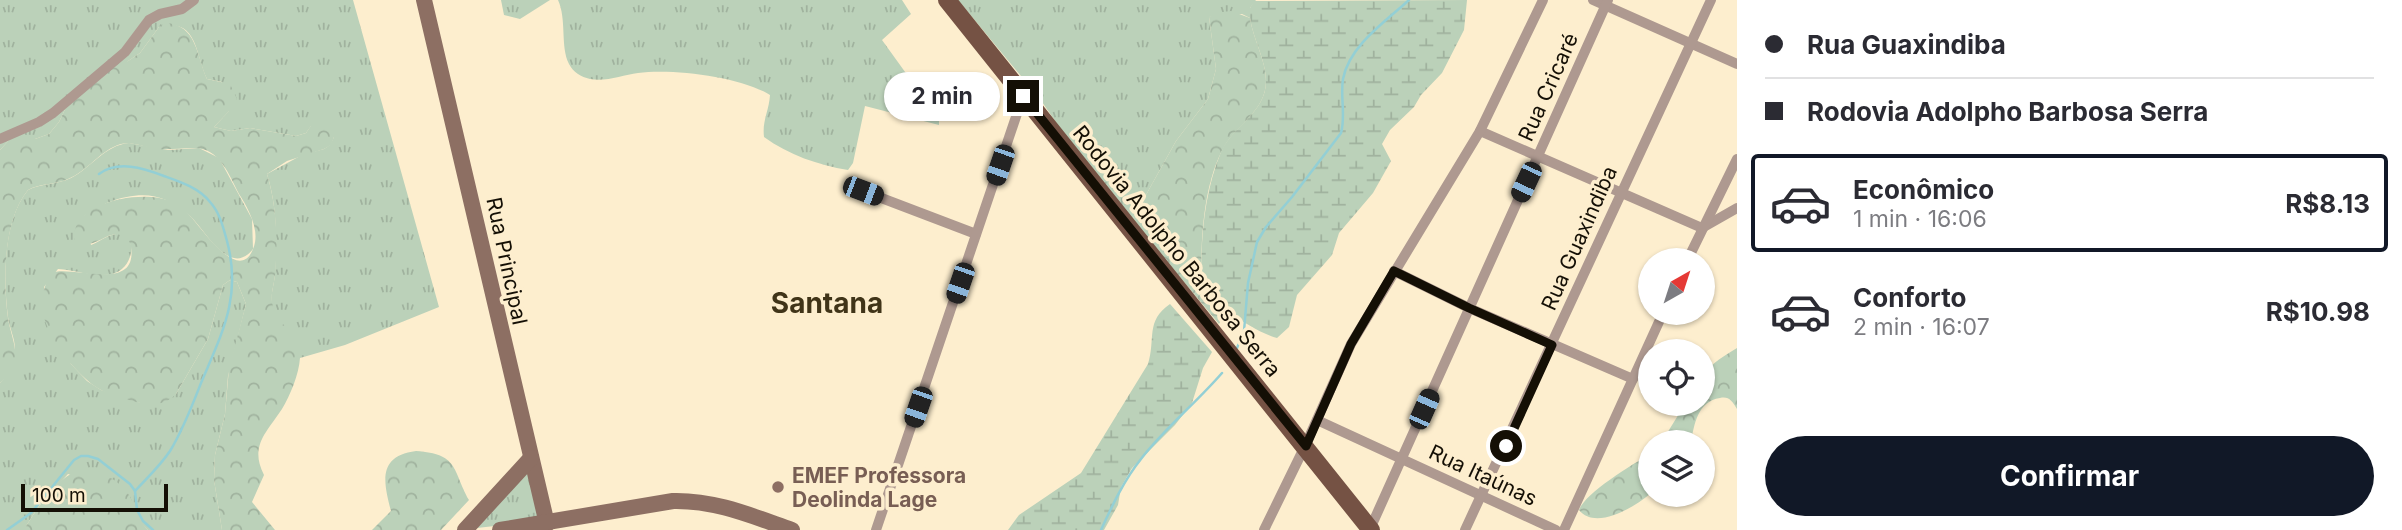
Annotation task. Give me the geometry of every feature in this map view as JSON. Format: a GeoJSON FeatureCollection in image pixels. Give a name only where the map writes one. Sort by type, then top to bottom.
{"type":"FeatureCollection","features":[{"type":"Feature","properties":{"kind":"main road","name":"Rua Principal"},"geometry":{"type":"LineString","coordinates":[[425,0],[548,527]]}},
{"type":"Feature","properties":{"kind":"main road","name":"Rodovia Adolpho Barbosa Serra"},"geometry":{"type":"LineString","coordinates":[[947,0],[1370,529]]}},
{"type":"Feature","properties":{"kind":"main road"},"geometry":{"type":"LineString","coordinates":[[465,530],[531,458]]}},
{"type":"Feature","properties":{"kind":"main road"},"geometry":{"type":"LineString","coordinates":[[500,530],[548,527],[673,501],[695,500],[722,506],[792,530]]}},
{"type":"Feature","properties":{"kind":"street"},"geometry":{"type":"LineString","coordinates":[[0,139],[53,113],[125,52],[142,28],[155,16],[182,9],[194,0]]}},
{"type":"Feature","properties":{"kind":"street"},"geometry":{"type":"LineString","coordinates":[[1264,530],[1306,446],[1351,344],[1480,131],[1543,0]]}},
{"type":"Feature","properties":{"kind":"street"},"geometry":{"type":"LineString","coordinates":[[1593,0],[1607,3],[1737,64]]}},
{"type":"Feature","properties":{"kind":"street","name":"Rua Guaxindiba"},"geometry":{"type":"LineString","coordinates":[[1465,530],[1711,0]]}},
{"type":"Feature","properties":{"kind":"street","name":"Rua Cricaré"},"geometry":{"type":"LineString","coordinates":[[1370,529],[1607,3]]}},
{"type":"Feature","properties":{"kind":"street"},"geometry":{"type":"LineString","coordinates":[[876,530],[1023,96]]}},
{"type":"Feature","properties":{"kind":"street"},"geometry":{"type":"LineString","coordinates":[[1480,131],[1702,228]]}},
{"type":"Feature","properties":{"kind":"street"},"geometry":{"type":"LineString","coordinates":[[1693,248],[1737,159]]}},
{"type":"Feature","properties":{"kind":"street"},"geometry":{"type":"LineString","coordinates":[[863,191],[976,234]]}},
{"type":"Feature","properties":{"kind":"street"},"geometry":{"type":"LineString","coordinates":[[1702,228],[1737,208]]}},
{"type":"Feature","properties":{"kind":"street"},"geometry":{"type":"LineString","coordinates":[[1394,271],[1469,308],[1633,379]]}},
{"type":"Feature","properties":{"kind":"street"},"geometry":{"type":"LineString","coordinates":[[1563,530],[1657,326]]}},
{"type":"Feature","properties":{"kind":"street","name":"Rua Itaúnas"},"geometry":{"type":"LineString","coordinates":[[1317,420],[1556,530]]}},
{"type":"Feature","properties":{"kind":"green space"},"geometry":{"type":"Polygon","coordinates":[[[0,0],[353,0],[439,307],[345,345],[300,358],[272,305],[276,235],[273,198],[267,174],[302,155],[324,149],[334,137],[311,126],[306,133],[296,136],[250,128],[231,131],[214,127],[229,111],[222,82],[207,79],[193,40],[181,27],[159,27],[140,53],[69,101],[59,122],[49,134],[35,139],[10,139],[0,150],[0,0]]]}},
{"type":"Feature","properties":{"kind":"green space"},"geometry":{"type":"Polygon","coordinates":[[[501,0],[550,0],[520,19],[504,15],[501,0]]]}},
{"type":"Feature","properties":{"kind":"green space"},"geometry":{"type":"Polygon","coordinates":[[[558,0],[902,0],[911,14],[882,40],[939,119],[939,125],[865,106],[853,163],[848,170],[815,162],[783,149],[764,137],[770,95],[742,83],[706,75],[669,72],[638,73],[596,80],[578,74],[566,57],[558,0]]]}},
{"type":"Feature","properties":{"kind":"green space"},"geometry":{"type":"Polygon","coordinates":[[[958,0],[1256,0],[1250,8],[1250,18],[1242,14],[1209,17],[1216,69],[1208,99],[1176,141],[1132,220],[1075,150],[1040,99],[958,0]]]}},
{"type":"Feature","properties":{"kind":"green space"},"geometry":{"type":"Polygon","coordinates":[[[1467,0],[1464,30],[1442,73],[1421,95],[1414,107],[1390,130],[1382,144],[1391,161],[1373,193],[1339,233],[1332,255],[1297,295],[1289,327],[1277,338],[1226,313],[1219,324],[1194,294],[1202,285],[1204,217],[1215,168],[1226,143],[1255,110],[1265,92],[1264,65],[1250,18],[1250,8],[1254,1],[1467,0]]]}},
{"type":"Feature","properties":{"kind":"green space"},"geometry":{"type":"Polygon","coordinates":[[[1231,11],[1250,18],[1264,65],[1265,92],[1256,109],[1224,147],[1211,178],[1204,214],[1202,285],[1194,294],[1132,220],[1176,141],[1208,99],[1216,69],[1209,17],[1231,11]]]}},
{"type":"Feature","properties":{"kind":"green space"},"geometry":{"type":"Polygon","coordinates":[[[165,23],[176,25],[190,35],[207,79],[230,84],[237,99],[234,106],[214,127],[231,131],[250,128],[296,136],[306,133],[318,115],[325,113],[335,123],[331,145],[287,161],[267,174],[275,212],[276,237],[272,302],[278,317],[296,343],[300,358],[288,398],[259,447],[258,456],[264,475],[252,502],[275,530],[222,530],[214,480],[215,455],[225,414],[229,368],[246,304],[237,282],[230,280],[223,285],[208,339],[176,394],[158,404],[133,401],[107,393],[92,384],[62,352],[43,315],[43,295],[51,273],[60,271],[114,274],[124,270],[130,261],[131,245],[122,235],[111,235],[89,244],[75,243],[75,229],[82,217],[109,202],[142,197],[170,201],[186,212],[220,250],[239,261],[247,258],[255,242],[252,220],[227,171],[211,153],[203,149],[157,149],[125,143],[107,151],[68,179],[28,190],[20,203],[9,234],[6,303],[15,360],[12,371],[0,383],[0,150],[10,139],[35,139],[49,134],[59,122],[69,101],[113,66],[140,53],[165,23]]]}},
{"type":"Feature","properties":{"kind":"green space"},"geometry":{"type":"Polygon","coordinates":[[[129,143],[168,150],[199,148],[219,158],[252,219],[253,249],[245,256],[228,256],[190,216],[166,200],[146,195],[124,198],[102,205],[84,216],[91,245],[116,234],[128,238],[131,251],[126,265],[120,271],[105,275],[58,269],[44,287],[44,294],[71,364],[87,381],[101,390],[141,403],[176,394],[208,339],[223,285],[230,280],[237,282],[246,304],[228,376],[225,414],[215,455],[214,480],[222,530],[148,530],[141,523],[128,494],[68,474],[39,506],[26,530],[0,530],[0,383],[6,377],[15,349],[5,285],[9,233],[14,217],[28,190],[71,178],[105,152],[129,143]]]}},
{"type":"Feature","properties":{"kind":"green space"},"geometry":{"type":"Polygon","coordinates":[[[1170,304],[1212,352],[1203,368],[1192,403],[1175,425],[1132,468],[1121,487],[1118,505],[1104,530],[1008,530],[1019,515],[1081,473],[1148,364],[1154,324],[1162,310],[1170,304]]]}},
{"type":"Feature","properties":{"kind":"green space"},"geometry":{"type":"Polygon","coordinates":[[[1737,348],[1737,409],[1728,398],[1715,400],[1715,363],[1737,348]]]}},
{"type":"Feature","properties":{"kind":"green space"},"geometry":{"type":"Polygon","coordinates":[[[1678,416],[1697,416],[1694,430],[1669,430],[1678,416]]]}},
{"type":"Feature","properties":{"kind":"green space"},"geometry":{"type":"Polygon","coordinates":[[[416,451],[447,460],[456,472],[469,500],[441,530],[372,530],[391,511],[385,480],[389,464],[395,458],[416,451]]]}},
{"type":"Feature","properties":{"kind":"green space"},"geometry":{"type":"Polygon","coordinates":[[[1638,461],[1638,503],[1604,518],[1586,516],[1579,510],[1591,495],[1638,461]]]}},
{"type":"Feature","properties":{"kind":"green space"},"geometry":{"type":"Polygon","coordinates":[[[79,470],[100,474],[119,484],[129,495],[139,518],[148,530],[26,530],[26,526],[49,494],[63,479],[79,470]]]}},
{"type":"Feature","properties":{"kind":"green space"},"geometry":{"type":"Polygon","coordinates":[[[528,471],[539,521],[477,528],[528,471]]]}},
{"type":"Feature","properties":{"kind":"waterway"},"geometry":{"type":"LineString","coordinates":[[1237,348],[1244,331],[1248,283],[1257,242],[1341,133],[1343,79],[1353,56],[1360,45],[1409,0]]}},
{"type":"Feature","properties":{"kind":"waterway"},"geometry":{"type":"LineString","coordinates":[[99,174],[114,167],[139,168],[195,189],[206,197],[219,215],[231,261],[228,314],[191,409],[170,451],[135,491]]}},
{"type":"Feature","properties":{"kind":"waterway"},"geometry":{"type":"LineString","coordinates":[[1101,530],[1124,484],[1141,459],[1222,373]]}},
{"type":"Feature","properties":{"kind":"waterway"},"geometry":{"type":"LineString","coordinates":[[7,530],[31,513],[74,460],[81,456],[98,459],[130,484],[135,491],[137,510],[143,521],[153,530]]}},
{"type":"Feature","properties":{"kind":"place","name":"EMEF Professora Deolinda Lage"},"geometry":{"type":"Point","coordinates":[778,487]}},
{"type":"Feature","properties":{"kind":"district","name":"Santana"},"geometry":{"type":"Point","coordinates":[827,303]}},
{"type":"Feature","properties":{"kind":"route"},"geometry":{"type":"LineString","coordinates":[[1023,96],[1306,446],[1351,344],[1394,271],[1552,345],[1506,446]]}}]}
